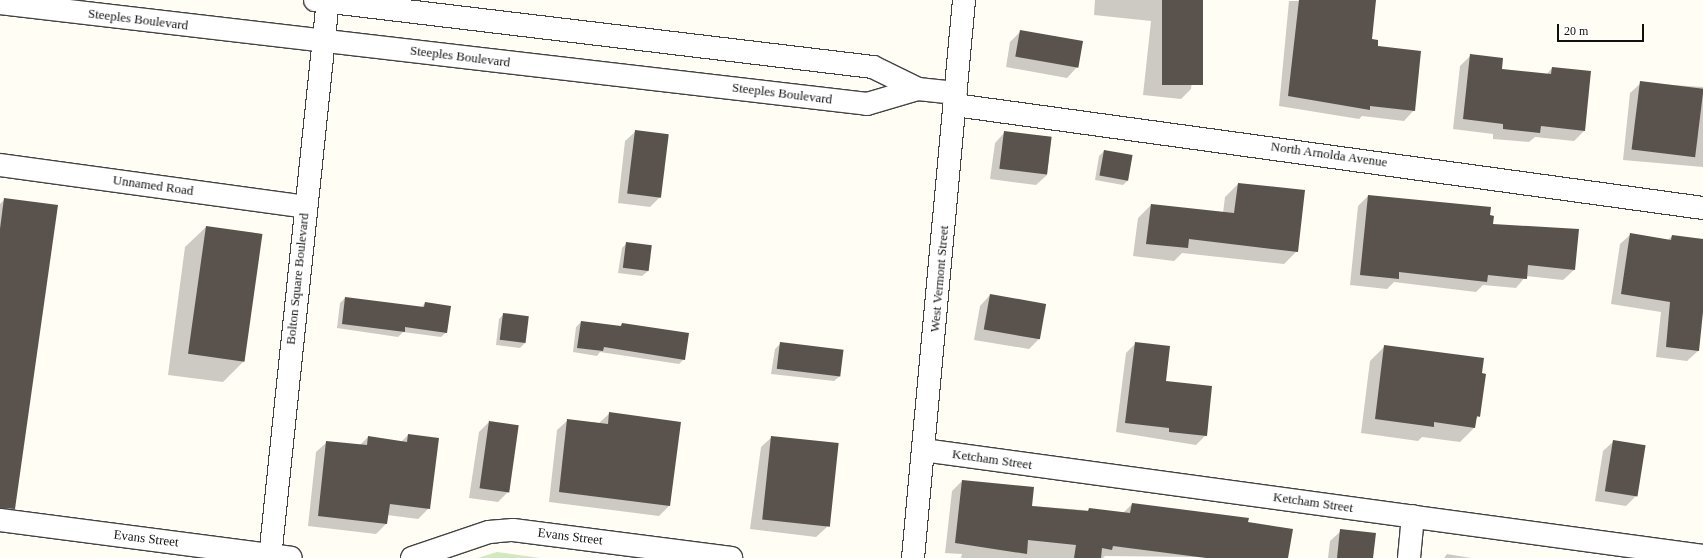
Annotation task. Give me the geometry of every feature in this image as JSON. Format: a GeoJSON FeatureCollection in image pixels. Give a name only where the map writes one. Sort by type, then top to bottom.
{"type":"FeatureCollection","features":[{"type":"Feature","properties":{"kind":"street","name":"Steeples Boulevard"},"geometry":{"type":"LineString","coordinates":[[324,0],[873,67],[918,89],[956,99]]}},
{"type":"Feature","properties":{"kind":"street","name":"Bolton Square Boulevard"},"geometry":{"type":"LineString","coordinates":[[270,557],[324,42],[324,0]]}},
{"type":"Feature","properties":{"kind":"street","name":"West Vermont Street"},"geometry":{"type":"LineString","coordinates":[[914,558],[964,0]]}},
{"type":"Feature","properties":{"kind":"street","name":"Steeples Boulevard"},"geometry":{"type":"LineString","coordinates":[[0,3],[324,42],[867,104],[918,89]]}},
{"type":"Feature","properties":{"kind":"street","name":"North Arnolda Avenue"},"geometry":{"type":"LineString","coordinates":[[956,99],[1703,208]]}},
{"type":"Feature","properties":{"kind":"street","name":"Unnamed Road"},"geometry":{"type":"LineString","coordinates":[[0,165],[306,207]]}},
{"type":"Feature","properties":{"kind":"street","name":"Ketcham Street"},"geometry":{"type":"LineString","coordinates":[[923,450],[1703,556]]}},
{"type":"Feature","properties":{"kind":"street"},"geometry":{"type":"LineString","coordinates":[[1410,558],[1413,516]]}},
{"type":"Feature","properties":{"kind":"street","name":"Evans Street"},"geometry":{"type":"LineString","coordinates":[[0,520],[270,557],[291,558]]}},
{"type":"Feature","properties":{"kind":"street","name":"Evans Street"},"geometry":{"type":"LineString","coordinates":[[412,558],[489,532],[513,530],[731,558]]}},
{"type":"Feature","properties":{"kind":"green space"},"geometry":{"type":"Polygon","coordinates":[[[497,552],[540,558],[478,558],[497,552]]]}},
{"type":"Feature","properties":{"kind":"building"},"geometry":{"type":"Polygon","coordinates":[[[1162,0],[1203,0],[1203,85],[1162,85],[1162,0]]]}},
{"type":"Feature","properties":{"kind":"building"},"geometry":{"type":"Polygon","coordinates":[[[1299,0],[1376,0],[1372,39],[1378,40],[1378,46],[1421,51],[1415,111],[1370,106],[1370,110],[1288,96],[1299,0]]]}},
{"type":"Feature","properties":{"kind":"building"},"geometry":{"type":"Polygon","coordinates":[[[1020,30],[1083,41],[1078,68],[1015,57],[1020,30]]]}},
{"type":"Feature","properties":{"kind":"building"},"geometry":{"type":"Polygon","coordinates":[[[1470,54],[1503,58],[1502,69],[1551,74],[1552,67],[1591,71],[1585,131],[1541,126],[1540,133],[1503,129],[1503,124],[1463,119],[1470,54]]]}},
{"type":"Feature","properties":{"kind":"building"},"geometry":{"type":"Polygon","coordinates":[[[1640,81],[1703,89],[1695,157],[1632,149],[1640,81]]]}},
{"type":"Feature","properties":{"kind":"building"},"geometry":{"type":"Polygon","coordinates":[[[635,130],[669,134],[661,198],[627,194],[635,130]]]}},
{"type":"Feature","properties":{"kind":"building"},"geometry":{"type":"Polygon","coordinates":[[[1004,131],[1052,137],[1047,175],[999,169],[1004,131]]]}},
{"type":"Feature","properties":{"kind":"building"},"geometry":{"type":"Polygon","coordinates":[[[1104,150],[1133,155],[1128,181],[1099,176],[1104,150]]]}},
{"type":"Feature","properties":{"kind":"building"},"geometry":{"type":"Polygon","coordinates":[[[1238,183],[1305,190],[1298,252],[1189,239],[1188,248],[1146,244],[1151,204],[1234,213],[1238,183]]]}},
{"type":"Feature","properties":{"kind":"building"},"geometry":{"type":"Polygon","coordinates":[[[1368,195],[1491,207],[1490,215],[1494,216],[1493,224],[1579,229],[1575,270],[1528,265],[1527,279],[1488,275],[1487,282],[1399,272],[1399,279],[1360,275],[1368,195]]]}},
{"type":"Feature","properties":{"kind":"building"},"geometry":{"type":"Polygon","coordinates":[[[4,198],[58,205],[15,509],[0,508],[0,229],[4,198]]]}},
{"type":"Feature","properties":{"kind":"building"},"geometry":{"type":"Polygon","coordinates":[[[206,226],[262,234],[244,362],[188,354],[206,226]]]}},
{"type":"Feature","properties":{"kind":"building"},"geometry":{"type":"Polygon","coordinates":[[[1630,233],[1671,240],[1672,235],[1703,239],[1703,312],[1699,351],[1666,347],[1670,302],[1621,294],[1630,233]]]}},
{"type":"Feature","properties":{"kind":"building"},"geometry":{"type":"Polygon","coordinates":[[[626,242],[652,245],[649,271],[623,268],[626,242]]]}},
{"type":"Feature","properties":{"kind":"building"},"geometry":{"type":"Polygon","coordinates":[[[990,294],[1046,304],[1040,339],[984,329],[990,294]]]}},
{"type":"Feature","properties":{"kind":"building"},"geometry":{"type":"Polygon","coordinates":[[[345,297],[424,307],[425,302],[451,306],[447,333],[405,327],[405,332],[342,324],[345,297]]]}},
{"type":"Feature","properties":{"kind":"building"},"geometry":{"type":"Polygon","coordinates":[[[503,313],[529,316],[526,343],[500,340],[503,313]]]}},
{"type":"Feature","properties":{"kind":"building"},"geometry":{"type":"Polygon","coordinates":[[[581,321],[621,326],[622,323],[689,333],[685,360],[604,347],[603,351],[577,348],[581,321]]]}},
{"type":"Feature","properties":{"kind":"building"},"geometry":{"type":"Polygon","coordinates":[[[780,342],[844,350],[840,377],[777,369],[780,342]]]}},
{"type":"Feature","properties":{"kind":"building"},"geometry":{"type":"Polygon","coordinates":[[[1135,342],[1170,346],[1166,381],[1212,386],[1207,436],[1169,432],[1169,428],[1125,423],[1135,342]]]}},
{"type":"Feature","properties":{"kind":"building"},"geometry":{"type":"Polygon","coordinates":[[[1384,345],[1484,358],[1482,373],[1486,374],[1480,417],[1477,416],[1475,428],[1434,422],[1434,427],[1375,419],[1384,345]]]}},
{"type":"Feature","properties":{"kind":"building"},"geometry":{"type":"Polygon","coordinates":[[[609,412],[681,422],[670,506],[559,492],[567,419],[608,424],[609,412]]]}},
{"type":"Feature","properties":{"kind":"building"},"geometry":{"type":"Polygon","coordinates":[[[489,421],[519,425],[509,493],[480,488],[489,421]]]}},
{"type":"Feature","properties":{"kind":"building"},"geometry":{"type":"Polygon","coordinates":[[[408,434],[439,438],[430,509],[390,504],[387,524],[318,516],[326,441],[367,445],[368,436],[407,442],[408,434]]]}},
{"type":"Feature","properties":{"kind":"building"},"geometry":{"type":"Polygon","coordinates":[[[771,436],[839,443],[830,527],[762,520],[771,436]]]}},
{"type":"Feature","properties":{"kind":"building"},"geometry":{"type":"Polygon","coordinates":[[[1613,440],[1646,445],[1637,497],[1605,491],[1613,440]]]}},
{"type":"Feature","properties":{"kind":"building"},"geometry":{"type":"Polygon","coordinates":[[[962,480],[1034,487],[1032,506],[1088,511],[1089,508],[1130,513],[1132,503],[1249,518],[1248,522],[1293,529],[1288,558],[1206,558],[1113,546],[1112,550],[1102,548],[1101,558],[1074,558],[1076,545],[1028,540],[1027,554],[955,543],[962,480]]]}},
{"type":"Feature","properties":{"kind":"building"},"geometry":{"type":"Polygon","coordinates":[[[1340,529],[1376,533],[1373,558],[1337,558],[1340,529]]]}}]}
